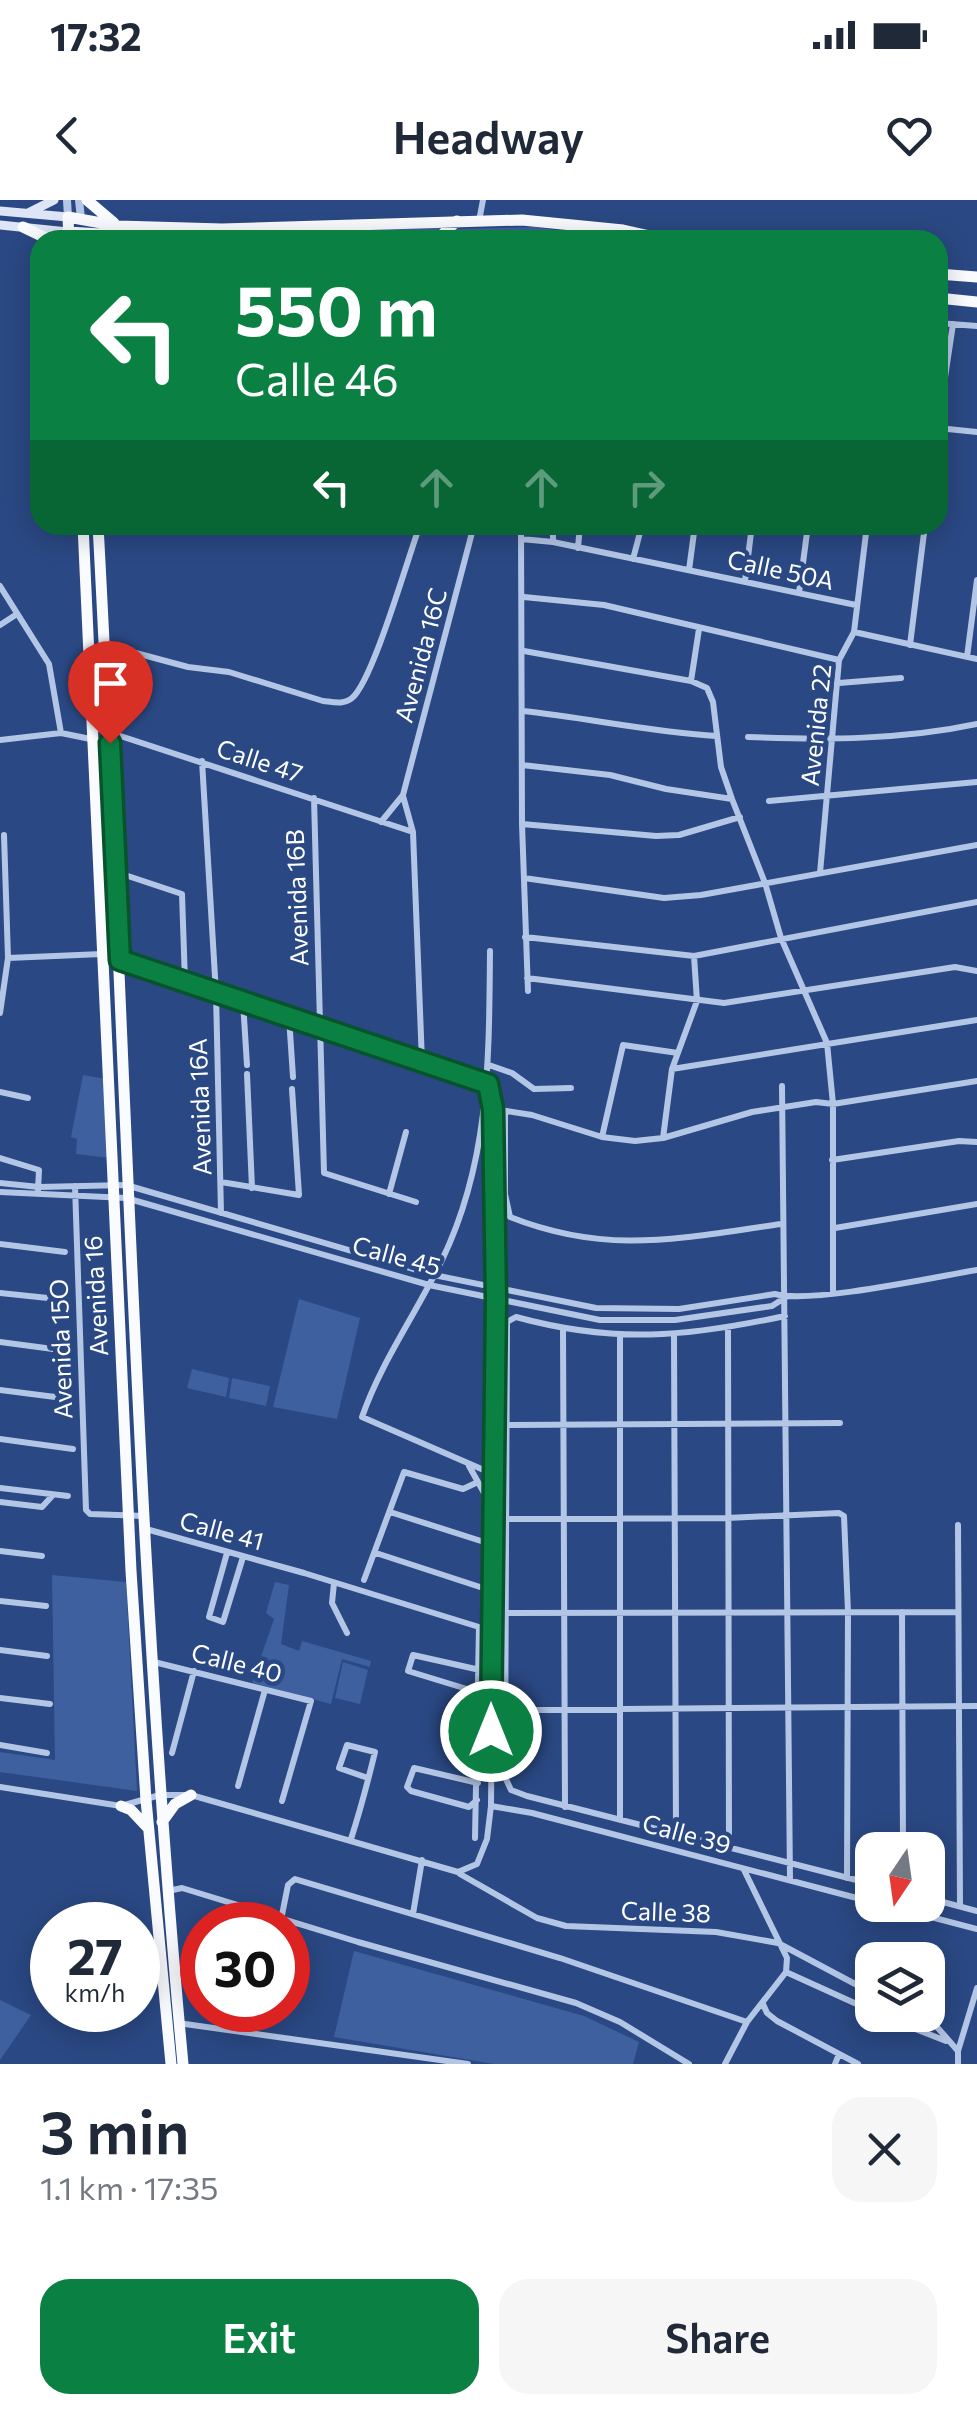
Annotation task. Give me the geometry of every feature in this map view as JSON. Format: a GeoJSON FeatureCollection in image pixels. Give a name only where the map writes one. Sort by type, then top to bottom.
{"type":"FeatureCollection","features":[{"type":"Feature","properties":{"kind":"highway"},"geometry":{"type":"LineString","coordinates":[[87,200],[115,230]]}},
{"type":"Feature","properties":{"kind":"highway"},"geometry":{"type":"LineString","coordinates":[[75,230],[74,218],[108,230]]}},
{"type":"Feature","properties":{"kind":"highway"},"geometry":{"type":"LineString","coordinates":[[201,230],[522,220],[623,230]]}},
{"type":"Feature","properties":{"kind":"highway"},"geometry":{"type":"LineString","coordinates":[[444,230],[457,221]]}},
{"type":"Feature","properties":{"kind":"highway"},"geometry":{"type":"LineString","coordinates":[[23,228],[30,231]]}},
{"type":"Feature","properties":{"kind":"highway"},"geometry":{"type":"LineString","coordinates":[[948,275],[977,277]]}},
{"type":"Feature","properties":{"kind":"highway"},"geometry":{"type":"LineString","coordinates":[[948,299],[977,302]]}},
{"type":"Feature","properties":{"kind":"highway","name":"Avenida 16"},"geometry":{"type":"LineString","coordinates":[[83,535],[102,954],[147,1523],[173,2022],[171,2064]]}},
{"type":"Feature","properties":{"kind":"highway","name":"Avenida 16"},"geometry":{"type":"LineString","coordinates":[[98,535],[120,960],[119,1191],[129,1522],[146,1800],[173,2022],[182,2064]]}},
{"type":"Feature","properties":{"kind":"highway"},"geometry":{"type":"LineString","coordinates":[[162,1822],[174,1804],[191,1795]]}},
{"type":"Feature","properties":{"kind":"highway"},"geometry":{"type":"LineString","coordinates":[[121,1806],[132,1810],[149,1830]]}},
{"type":"Feature","properties":{"kind":"main road"},"geometry":{"type":"LineString","coordinates":[[24,213],[54,200]]}},
{"type":"Feature","properties":{"kind":"main road"},"geometry":{"type":"LineString","coordinates":[[0,211],[74,218]]}},
{"type":"Feature","properties":{"kind":"main road"},"geometry":{"type":"LineString","coordinates":[[0,225],[36,230]]}},
{"type":"Feature","properties":{"kind":"street"},"geometry":{"type":"LineString","coordinates":[[67,200],[74,218]]}},
{"type":"Feature","properties":{"kind":"street"},"geometry":{"type":"LineString","coordinates":[[74,218],[79,200]]}},
{"type":"Feature","properties":{"kind":"street"},"geometry":{"type":"LineString","coordinates":[[479,221],[483,200]]}},
{"type":"Feature","properties":{"kind":"street"},"geometry":{"type":"LineString","coordinates":[[948,324],[977,326]]}},
{"type":"Feature","properties":{"kind":"street"},"geometry":{"type":"LineString","coordinates":[[948,358],[953,324]]}},
{"type":"Feature","properties":{"kind":"street"},"geometry":{"type":"LineString","coordinates":[[948,428],[977,432]]}},
{"type":"Feature","properties":{"kind":"street"},"geometry":{"type":"LineString","coordinates":[[104,645],[188,667],[229,672],[322,700],[350,700],[362,686],[374,657],[417,535]]}},
{"type":"Feature","properties":{"kind":"street","name":"Avenida 16C"},"geometry":{"type":"LineString","coordinates":[[403,795],[471,535]]}},
{"type":"Feature","properties":{"kind":"street"},"geometry":{"type":"LineString","coordinates":[[521,535],[522,824],[528,990]]}},
{"type":"Feature","properties":{"kind":"street"},"geometry":{"type":"LineString","coordinates":[[552,535],[552,542]]}},
{"type":"Feature","properties":{"kind":"street"},"geometry":{"type":"LineString","coordinates":[[578,548],[579,535]]}},
{"type":"Feature","properties":{"kind":"street"},"geometry":{"type":"LineString","coordinates":[[633,559],[639,535]]}},
{"type":"Feature","properties":{"kind":"street"},"geometry":{"type":"LineString","coordinates":[[688,570],[693,535]]}},
{"type":"Feature","properties":{"kind":"street"},"geometry":{"type":"LineString","coordinates":[[744,581],[751,535]]}},
{"type":"Feature","properties":{"kind":"street"},"geometry":{"type":"LineString","coordinates":[[799,593],[807,535]]}},
{"type":"Feature","properties":{"kind":"street","name":"Avenida 22"},"geometry":{"type":"LineString","coordinates":[[820,873],[839,660],[854,632],[866,535]]}},
{"type":"Feature","properties":{"kind":"street"},"geometry":{"type":"LineString","coordinates":[[910,645],[924,535]]}},
{"type":"Feature","properties":{"kind":"street","name":"Calle 50A"},"geometry":{"type":"LineString","coordinates":[[521,539],[552,542],[856,605]]}},
{"type":"Feature","properties":{"kind":"street"},"geometry":{"type":"LineString","coordinates":[[967,657],[977,580]]}},
{"type":"Feature","properties":{"kind":"street"},"geometry":{"type":"LineString","coordinates":[[0,586],[49,664],[61,733]]}},
{"type":"Feature","properties":{"kind":"street"},"geometry":{"type":"LineString","coordinates":[[524,597],[604,605],[839,660]]}},
{"type":"Feature","properties":{"kind":"street"},"geometry":{"type":"LineString","coordinates":[[0,625],[17,614]]}},
{"type":"Feature","properties":{"kind":"street"},"geometry":{"type":"LineString","coordinates":[[691,680],[699,629]]}},
{"type":"Feature","properties":{"kind":"street"},"geometry":{"type":"LineString","coordinates":[[854,632],[977,659]]}},
{"type":"Feature","properties":{"kind":"street"},"geometry":{"type":"LineString","coordinates":[[524,651],[691,680],[706,688],[732,799],[765,883],[781,938],[827,1044],[833,1104],[834,1292]]}},
{"type":"Feature","properties":{"kind":"street"},"geometry":{"type":"LineString","coordinates":[[838,683],[901,678]]}},
{"type":"Feature","properties":{"kind":"street"},"geometry":{"type":"LineString","coordinates":[[523,711],[716,736]]}},
{"type":"Feature","properties":{"kind":"street"},"geometry":{"type":"LineString","coordinates":[[748,737],[833,740],[977,724]]}},
{"type":"Feature","properties":{"kind":"street"},"geometry":{"type":"LineString","coordinates":[[0,740],[61,733],[110,737]]}},
{"type":"Feature","properties":{"kind":"street","name":"Calle 47"},"geometry":{"type":"LineString","coordinates":[[93,734],[202,762],[413,832]]}},
{"type":"Feature","properties":{"kind":"street","name":"Avenida 16A"},"geometry":{"type":"LineString","coordinates":[[202,762],[216,992],[221,1213]]}},
{"type":"Feature","properties":{"kind":"street"},"geometry":{"type":"LineString","coordinates":[[522,765],[610,775],[732,799]]}},
{"type":"Feature","properties":{"kind":"street"},"geometry":{"type":"LineString","coordinates":[[769,801],[977,782]]}},
{"type":"Feature","properties":{"kind":"street"},"geometry":{"type":"LineString","coordinates":[[382,822],[403,795]]}},
{"type":"Feature","properties":{"kind":"street"},"geometry":{"type":"LineString","coordinates":[[403,795],[413,832],[422,1062]]}},
{"type":"Feature","properties":{"kind":"street","name":"Avenida 16B"},"geometry":{"type":"LineString","coordinates":[[314,798],[323,1169],[326,1176],[389,1194]]}},
{"type":"Feature","properties":{"kind":"street"},"geometry":{"type":"LineString","coordinates":[[522,824],[679,836],[740,816]]}},
{"type":"Feature","properties":{"kind":"street"},"geometry":{"type":"LineString","coordinates":[[0,1013],[8,958],[4,835]]}},
{"type":"Feature","properties":{"kind":"street"},"geometry":{"type":"LineString","coordinates":[[524,878],[664,898],[701,896],[977,845]]}},
{"type":"Feature","properties":{"kind":"street"},"geometry":{"type":"LineString","coordinates":[[116,872],[182,894],[185,982]]}},
{"type":"Feature","properties":{"kind":"street"},"geometry":{"type":"LineString","coordinates":[[525,937],[694,956],[977,902]]}},
{"type":"Feature","properties":{"kind":"street"},"geometry":{"type":"LineString","coordinates":[[490,951],[488,1084],[472,1180],[460,1220],[362,1415],[367,1422],[493,1474]]}},
{"type":"Feature","properties":{"kind":"street"},"geometry":{"type":"LineString","coordinates":[[8,958],[102,954],[488,1084]]}},
{"type":"Feature","properties":{"kind":"street"},"geometry":{"type":"LineString","coordinates":[[663,1138],[672,1069],[696,1001],[694,956]]}},
{"type":"Feature","properties":{"kind":"street"},"geometry":{"type":"LineString","coordinates":[[527,978],[724,1003],[955,967],[977,971]]}},
{"type":"Feature","properties":{"kind":"street"},"geometry":{"type":"LineString","coordinates":[[243,1002],[252,1188]]}},
{"type":"Feature","properties":{"kind":"street"},"geometry":{"type":"LineString","coordinates":[[289,1017],[293,1078]]}},
{"type":"Feature","properties":{"kind":"street"},"geometry":{"type":"LineString","coordinates":[[672,1069],[977,1020]]}},
{"type":"Feature","properties":{"kind":"street"},"geometry":{"type":"LineString","coordinates":[[602,1138],[623,1045],[678,1053]]}},
{"type":"Feature","properties":{"kind":"street"},"geometry":{"type":"LineString","coordinates":[[489,1065],[512,1072],[534,1089],[570,1088]]}},
{"type":"Feature","properties":{"kind":"street"},"geometry":{"type":"LineString","coordinates":[[493,1109],[532,1115],[602,1138],[635,1142],[663,1138],[728,1117],[977,1080]]}},
{"type":"Feature","properties":{"kind":"street"},"geometry":{"type":"LineString","coordinates":[[458,1872],[477,1864],[487,1840],[491,1806],[496,1289],[493,1109],[488,1084]]}},
{"type":"Feature","properties":{"kind":"street"},"geometry":{"type":"LineString","coordinates":[[782,1086],[790,1880]]}},
{"type":"Feature","properties":{"kind":"street"},"geometry":{"type":"LineString","coordinates":[[221,1182],[299,1195],[292,1089]]}},
{"type":"Feature","properties":{"kind":"street"},"geometry":{"type":"LineString","coordinates":[[0,1092],[28,1098]]}},
{"type":"Feature","properties":{"kind":"street"},"geometry":{"type":"LineString","coordinates":[[505,1112],[504,1194],[510,1216],[556,1232],[636,1244],[782,1224]]}},
{"type":"Feature","properties":{"kind":"street"},"geometry":{"type":"LineString","coordinates":[[406,1132],[389,1194],[416,1202]]}},
{"type":"Feature","properties":{"kind":"street"},"geometry":{"type":"LineString","coordinates":[[832,1160],[958,1141],[977,1142]]}},
{"type":"Feature","properties":{"kind":"street"},"geometry":{"type":"LineString","coordinates":[[0,1158],[39,1170],[38,1192]]}},
{"type":"Feature","properties":{"kind":"street","name":"Calle 45"},"geometry":{"type":"LineString","coordinates":[[0,1183],[75,1198],[119,1191],[429,1285],[600,1320],[654,1322],[772,1306],[786,1297]]}},
{"type":"Feature","properties":{"kind":"street","name":"Calle 45"},"geometry":{"type":"LineString","coordinates":[[0,1192],[38,1192],[75,1186],[119,1191],[221,1213],[434,1275],[596,1308],[679,1308],[776,1294],[786,1297],[834,1292],[977,1270]]}},
{"type":"Feature","properties":{"kind":"street","name":"Avenida 15O"},"geometry":{"type":"LineString","coordinates":[[75,1186],[86,1510],[129,1522]]}},
{"type":"Feature","properties":{"kind":"street"},"geometry":{"type":"LineString","coordinates":[[835,1228],[977,1204]]}},
{"type":"Feature","properties":{"kind":"street"},"geometry":{"type":"LineString","coordinates":[[0,1244],[64,1252]]}},
{"type":"Feature","properties":{"kind":"street"},"geometry":{"type":"LineString","coordinates":[[0,1292],[67,1300]]}},
{"type":"Feature","properties":{"kind":"street"},"geometry":{"type":"LineString","coordinates":[[786,1316],[674,1335],[620,1336],[564,1330],[516,1317],[507,1322],[506,1777],[511,1790],[565,1806],[855,1880]]}},
{"type":"Feature","properties":{"kind":"street"},"geometry":{"type":"LineString","coordinates":[[728,1328],[729,1848]]}},
{"type":"Feature","properties":{"kind":"street"},"geometry":{"type":"LineString","coordinates":[[564,1330],[565,1806]]}},
{"type":"Feature","properties":{"kind":"street"},"geometry":{"type":"LineString","coordinates":[[674,1335],[676,1834]]}},
{"type":"Feature","properties":{"kind":"street"},"geometry":{"type":"LineString","coordinates":[[620,1336],[620,1820]]}},
{"type":"Feature","properties":{"kind":"street"},"geometry":{"type":"LineString","coordinates":[[0,1342],[68,1351]]}},
{"type":"Feature","properties":{"kind":"street"},"geometry":{"type":"LineString","coordinates":[[0,1390],[71,1398]]}},
{"type":"Feature","properties":{"kind":"street"},"geometry":{"type":"LineString","coordinates":[[509,1425],[840,1423]]}},
{"type":"Feature","properties":{"kind":"street"},"geometry":{"type":"LineString","coordinates":[[0,1439],[73,1448]]}},
{"type":"Feature","properties":{"kind":"street"},"geometry":{"type":"LineString","coordinates":[[468,1464],[492,1508]]}},
{"type":"Feature","properties":{"kind":"street"},"geometry":{"type":"LineString","coordinates":[[364,1580],[404,1472],[463,1488],[478,1482]]}},
{"type":"Feature","properties":{"kind":"street"},"geometry":{"type":"LineString","coordinates":[[0,1488],[68,1496]]}},
{"type":"Feature","properties":{"kind":"street"},"geometry":{"type":"LineString","coordinates":[[0,1502],[42,1506],[53,1495]]}},
{"type":"Feature","properties":{"kind":"street"},"geometry":{"type":"LineString","coordinates":[[390,1512],[480,1541]]}},
{"type":"Feature","properties":{"kind":"street"},"geometry":{"type":"LineString","coordinates":[[507,1519],[839,1513],[844,1516],[848,1612],[847,1878]]}},
{"type":"Feature","properties":{"kind":"street"},"geometry":{"type":"LineString","coordinates":[[129,1522],[147,1523]]}},
{"type":"Feature","properties":{"kind":"street","name":"Calle 41"},"geometry":{"type":"LineString","coordinates":[[129,1522],[147,1523],[227,1553],[479,1627],[480,1670]]}},
{"type":"Feature","properties":{"kind":"street"},"geometry":{"type":"LineString","coordinates":[[958,1526],[960,1906]]}},
{"type":"Feature","properties":{"kind":"street"},"geometry":{"type":"LineString","coordinates":[[0,1551],[42,1556]]}},
{"type":"Feature","properties":{"kind":"street"},"geometry":{"type":"LineString","coordinates":[[227,1553],[210,1618],[224,1621],[243,1556]]}},
{"type":"Feature","properties":{"kind":"street"},"geometry":{"type":"LineString","coordinates":[[376,1553],[480,1587]]}},
{"type":"Feature","properties":{"kind":"street"},"geometry":{"type":"LineString","coordinates":[[334,1583],[332,1603],[346,1633]]}},
{"type":"Feature","properties":{"kind":"street"},"geometry":{"type":"LineString","coordinates":[[217,1590],[232,1595]]}},
{"type":"Feature","properties":{"kind":"street"},"geometry":{"type":"LineString","coordinates":[[0,1600],[46,1606]]}},
{"type":"Feature","properties":{"kind":"street"},"geometry":{"type":"LineString","coordinates":[[902,1612],[902,1832]]}},
{"type":"Feature","properties":{"kind":"street"},"geometry":{"type":"LineString","coordinates":[[506,1613],[958,1612]]}},
{"type":"Feature","properties":{"kind":"street"},"geometry":{"type":"LineString","coordinates":[[0,1650],[48,1656]]}},
{"type":"Feature","properties":{"kind":"street"},"geometry":{"type":"LineString","coordinates":[[475,1838],[478,1799],[480,1693],[480,1670],[413,1655],[408,1671],[480,1693]]}},
{"type":"Feature","properties":{"kind":"street","name":"Calle 40"},"geometry":{"type":"LineString","coordinates":[[154,1662],[310,1702],[282,1802]]}},
{"type":"Feature","properties":{"kind":"street"},"geometry":{"type":"LineString","coordinates":[[172,1753],[194,1672]]}},
{"type":"Feature","properties":{"kind":"street"},"geometry":{"type":"LineString","coordinates":[[238,1786],[265,1690]]}},
{"type":"Feature","properties":{"kind":"street"},"geometry":{"type":"LineString","coordinates":[[0,1698],[50,1704]]}},
{"type":"Feature","properties":{"kind":"street"},"geometry":{"type":"LineString","coordinates":[[507,1710],[977,1706]]}},
{"type":"Feature","properties":{"kind":"street"},"geometry":{"type":"LineString","coordinates":[[0,1745],[47,1752]]}},
{"type":"Feature","properties":{"kind":"street"},"geometry":{"type":"LineString","coordinates":[[352,1839],[375,1752],[347,1745],[339,1768],[368,1778]]}},
{"type":"Feature","properties":{"kind":"street"},"geometry":{"type":"LineString","coordinates":[[478,1783],[414,1768],[407,1787],[411,1792],[469,1806],[478,1799]]}},
{"type":"Feature","properties":{"kind":"street"},"geometry":{"type":"LineString","coordinates":[[0,1787],[121,1806]]}},
{"type":"Feature","properties":{"kind":"street","name":"Calle 38"},"geometry":{"type":"LineString","coordinates":[[121,1806],[160,1795],[191,1795],[458,1872],[537,1918],[566,1926],[716,1932],[778,1943],[855,1984]]}},
{"type":"Feature","properties":{"kind":"street","name":"Calle 39"},"geometry":{"type":"LineString","coordinates":[[491,1806],[532,1813],[855,1897]]}},
{"type":"Feature","properties":{"kind":"street"},"geometry":{"type":"LineString","coordinates":[[413,1914],[422,1860]]}},
{"type":"Feature","properties":{"kind":"street"},"geometry":{"type":"LineString","coordinates":[[725,2064],[747,2022],[786,1972],[787,1958],[744,1868]]}},
{"type":"Feature","properties":{"kind":"street"},"geometry":{"type":"LineString","coordinates":[[284,1902],[288,1884],[294,1878],[560,1958],[747,2022]]}},
{"type":"Feature","properties":{"kind":"street"},"geometry":{"type":"LineString","coordinates":[[166,1891],[182,1888],[225,1902]]}},
{"type":"Feature","properties":{"kind":"street"},"geometry":{"type":"LineString","coordinates":[[945,1902],[977,1910]]}},
{"type":"Feature","properties":{"kind":"street"},"geometry":{"type":"LineString","coordinates":[[945,1920],[977,1928]]}},
{"type":"Feature","properties":{"kind":"street"},"geometry":{"type":"LineString","coordinates":[[310,1928],[576,2003],[620,2022],[688,2064]]}},
{"type":"Feature","properties":{"kind":"street"},"geometry":{"type":"LineString","coordinates":[[786,1972],[855,2003]]}},
{"type":"Feature","properties":{"kind":"street"},"geometry":{"type":"LineString","coordinates":[[958,2064],[958,2051],[977,1988]]}},
{"type":"Feature","properties":{"kind":"street"},"geometry":{"type":"LineString","coordinates":[[762,2004],[777,2021],[858,2064]]}},
{"type":"Feature","properties":{"kind":"street"},"geometry":{"type":"LineString","coordinates":[[173,2022],[468,2064]]}},
{"type":"Feature","properties":{"kind":"street"},"geometry":{"type":"LineString","coordinates":[[923,2032],[946,2041]]}},
{"type":"Feature","properties":{"kind":"street"},"geometry":{"type":"LineString","coordinates":[[939,2032],[958,2051]]}},
{"type":"Feature","properties":{"kind":"street"},"geometry":{"type":"LineString","coordinates":[[397,2054],[397,2064]]}},
{"type":"Feature","properties":{"kind":"street"},"geometry":{"type":"LineString","coordinates":[[835,2064],[839,2054]]}},
{"type":"Feature","properties":{"kind":"shaded area"},"geometry":{"type":"Polygon","coordinates":[[[442,225],[438,230],[344,230],[442,225]]]}},
{"type":"Feature","properties":{"kind":"shaded area"},"geometry":{"type":"Polygon","coordinates":[[[534,227],[557,230],[453,230],[534,227]]]}},
{"type":"Feature","properties":{"kind":"shaded area"},"geometry":{"type":"Polygon","coordinates":[[[83,1075],[106,1079],[110,1158],[76,1154],[77,1139],[71,1137],[83,1075]]]}},
{"type":"Feature","properties":{"kind":"shaded area"},"geometry":{"type":"Polygon","coordinates":[[[299,1299],[360,1318],[337,1419],[273,1407],[299,1299]]]}},
{"type":"Feature","properties":{"kind":"shaded area"},"geometry":{"type":"Polygon","coordinates":[[[192,1369],[229,1378],[226,1397],[187,1388],[192,1369]]]}},
{"type":"Feature","properties":{"kind":"shaded area"},"geometry":{"type":"Polygon","coordinates":[[[232,1378],[270,1386],[266,1406],[229,1398],[232,1378]]]}},
{"type":"Feature","properties":{"kind":"shaded area"},"geometry":{"type":"Polygon","coordinates":[[[52,1575],[126,1582],[137,1791],[0,1772],[0,1752],[55,1760],[52,1575]]]}},
{"type":"Feature","properties":{"kind":"shaded area"},"geometry":{"type":"Polygon","coordinates":[[[275,1582],[289,1585],[281,1644],[299,1651],[302,1641],[371,1661],[370,1667],[342,1659],[331,1704],[252,1683],[274,1619],[266,1613],[275,1582]]]}},
{"type":"Feature","properties":{"kind":"shaded area"},"geometry":{"type":"Polygon","coordinates":[[[343,1662],[368,1670],[360,1704],[335,1698],[343,1662]]]}},
{"type":"Feature","properties":{"kind":"shaded area"},"geometry":{"type":"Polygon","coordinates":[[[354,1951],[584,2016],[639,2042],[633,2064],[494,2064],[334,2037],[354,1951]]]}},
{"type":"Feature","properties":{"kind":"shaded area"},"geometry":{"type":"Polygon","coordinates":[[[0,2000],[30,2016],[0,2060],[0,2000]]]}},
{"type":"Feature","properties":{"kind":"route"},"geometry":{"type":"LineString","coordinates":[[110,743],[120,960],[488,1084],[493,1109],[496,1289],[491,1731]]}}]}
